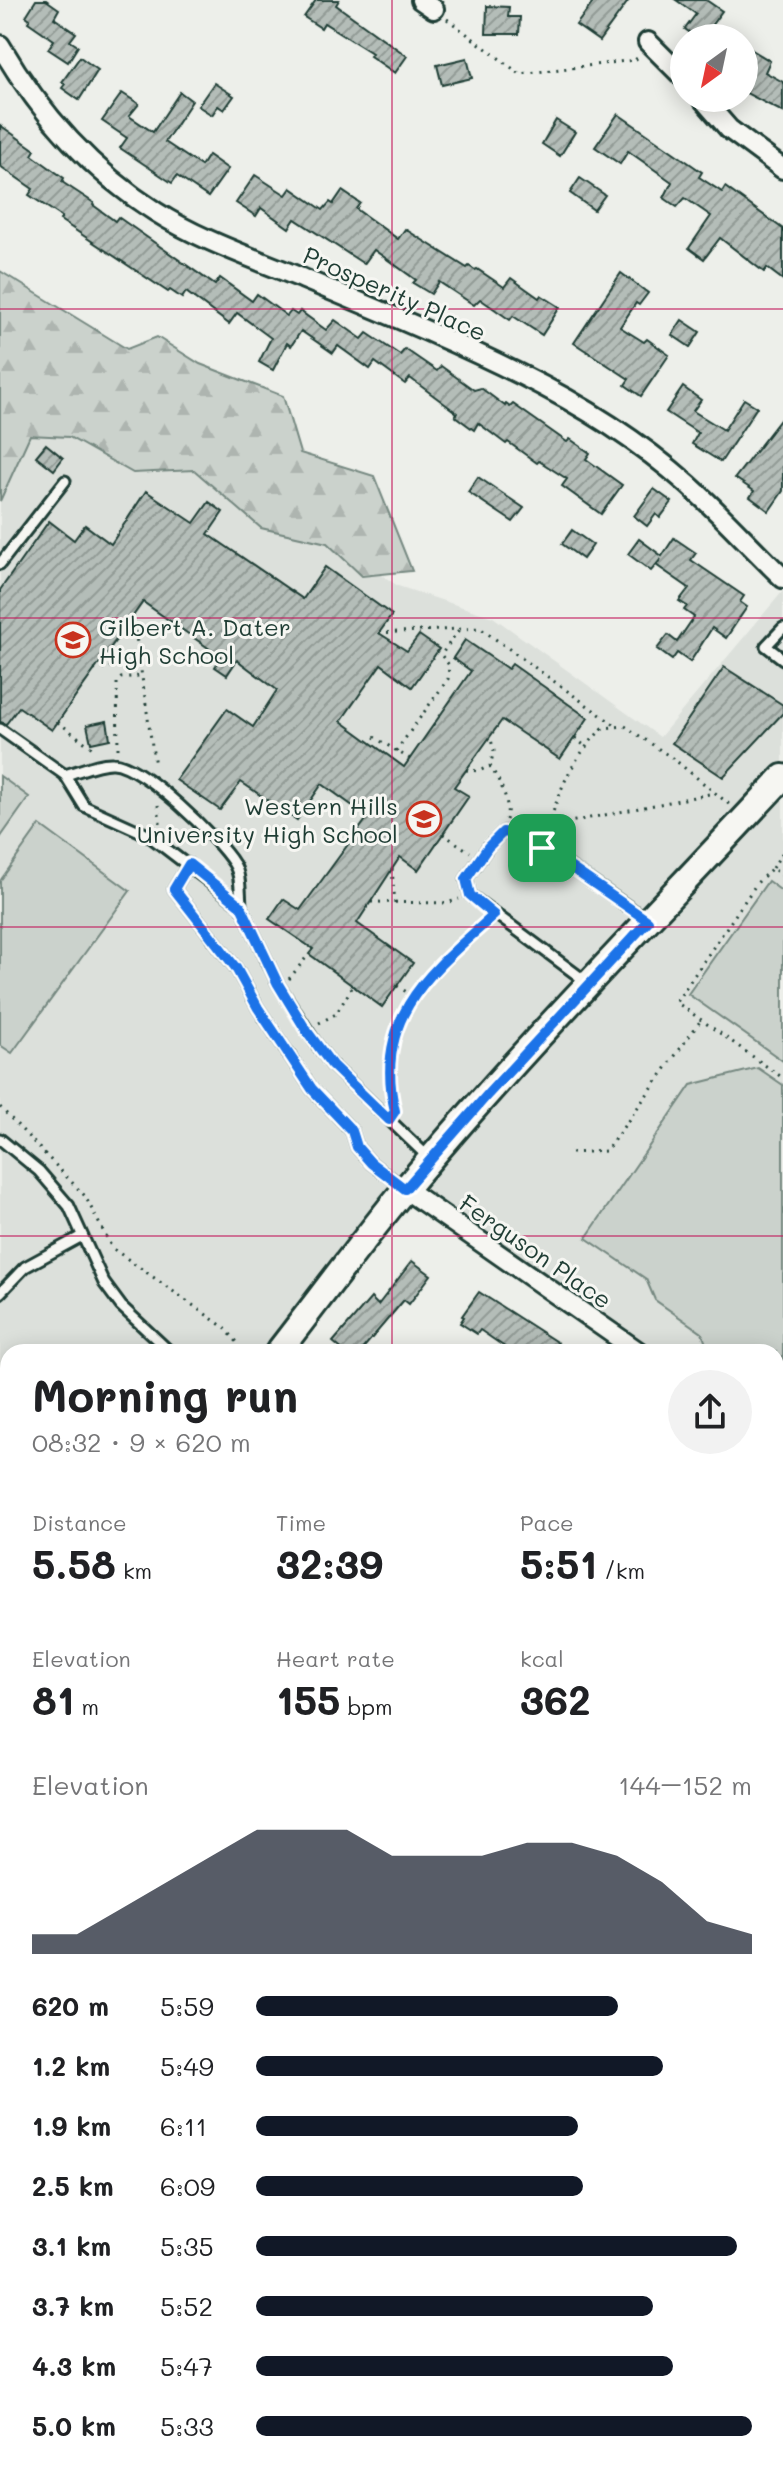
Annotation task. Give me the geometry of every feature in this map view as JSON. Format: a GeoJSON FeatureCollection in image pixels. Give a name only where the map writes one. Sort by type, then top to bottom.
{"type":"FeatureCollection","features":[{"type":"Feature","properties":{"kind":"street"},"geometry":{"type":"LineString","coordinates":[[648,42],[670,64]]}},
{"type":"Feature","properties":{"kind":"street","name":"Prosperity Place"},"geometry":{"type":"LineString","coordinates":[[0,45],[23,84],[64,133],[115,183],[155,212],[192,233],[416,325],[542,385],[602,419],[664,464],[704,499],[783,578]]}},
{"type":"Feature","properties":{"kind":"street"},"geometry":{"type":"LineString","coordinates":[[714,112],[729,129],[783,169]]}},
{"type":"Feature","properties":{"kind":"street"},"geometry":{"type":"LineString","coordinates":[[291,1344],[405,1189],[431,1159],[783,777]]}},
{"type":"Feature","properties":{"kind":"street","name":"Ferguson Place"},"geometry":{"type":"LineString","coordinates":[[405,1189],[628,1344]]}},
{"type":"Feature","properties":{"kind":"lane"},"geometry":{"type":"LineString","coordinates":[[0,564],[65,481]]}},
{"type":"Feature","properties":{"kind":"lane"},"geometry":{"type":"LineString","coordinates":[[783,628],[766,646],[783,659]]}},
{"type":"Feature","properties":{"kind":"lane"},"geometry":{"type":"LineString","coordinates":[[0,729],[65,775],[84,806],[148,835],[241,906]]}},
{"type":"Feature","properties":{"kind":"lane"},"geometry":{"type":"LineString","coordinates":[[65,775],[111,763],[125,766],[190,814],[213,838],[236,867],[241,906],[278,984],[306,1030],[332,1065],[431,1159]]}},
{"type":"Feature","properties":{"kind":"lane"},"geometry":{"type":"LineString","coordinates":[[590,984],[470,895],[466,879],[503,832],[524,835],[648,921]]}},
{"type":"Feature","properties":{"kind":"lane"},"geometry":{"type":"LineString","coordinates":[[189,864],[174,889],[236,968],[258,1008],[312,1089],[352,1131],[357,1147],[371,1163],[405,1189]]}},
{"type":"Feature","properties":{"kind":"lane"},"geometry":{"type":"LineString","coordinates":[[0,1139],[39,1171],[69,1206],[104,1283],[121,1306],[161,1344]]}},
{"type":"Feature","properties":{"kind":"lane"},"geometry":{"type":"LineString","coordinates":[[0,1293],[25,1267],[82,1236]]}},
{"type":"Feature","properties":{"kind":"path"},"geometry":{"type":"LineString","coordinates":[[428,4],[520,74],[635,60],[648,42]]}},
{"type":"Feature","properties":{"kind":"path"},"geometry":{"type":"LineString","coordinates":[[133,616],[155,769]]}},
{"type":"Feature","properties":{"kind":"path"},"geometry":{"type":"LineString","coordinates":[[396,751],[448,679],[449,665],[441,655],[460,627]]}},
{"type":"Feature","properties":{"kind":"path"},"geometry":{"type":"LineString","coordinates":[[379,633],[480,628],[616,726]]}},
{"type":"Feature","properties":{"kind":"path"},"geometry":{"type":"LineString","coordinates":[[94,670],[139,661]]}},
{"type":"Feature","properties":{"kind":"path"},"geometry":{"type":"LineString","coordinates":[[118,749],[118,679],[141,676]]}},
{"type":"Feature","properties":{"kind":"path"},"geometry":{"type":"LineString","coordinates":[[58,722],[95,750]]}},
{"type":"Feature","properties":{"kind":"path"},"geometry":{"type":"LineString","coordinates":[[542,848],[562,783],[585,746],[603,728],[616,726],[625,726],[675,760],[745,818]]}},
{"type":"Feature","properties":{"kind":"path"},"geometry":{"type":"LineString","coordinates":[[490,736],[494,751],[490,766],[499,779],[508,812],[503,832]]}},
{"type":"Feature","properties":{"kind":"path"},"geometry":{"type":"LineString","coordinates":[[374,737],[410,759]]}},
{"type":"Feature","properties":{"kind":"path"},"geometry":{"type":"LineString","coordinates":[[575,738],[585,746]]}},
{"type":"Feature","properties":{"kind":"path"},"geometry":{"type":"LineString","coordinates":[[466,770],[479,771],[490,766]]}},
{"type":"Feature","properties":{"kind":"path"},"geometry":{"type":"LineString","coordinates":[[549,826],[714,793]]}},
{"type":"Feature","properties":{"kind":"path"},"geometry":{"type":"LineString","coordinates":[[157,798],[163,846]]}},
{"type":"Feature","properties":{"kind":"path"},"geometry":{"type":"LineString","coordinates":[[443,834],[480,859]]}},
{"type":"Feature","properties":{"kind":"path"},"geometry":{"type":"LineString","coordinates":[[783,852],[757,883],[676,1002],[783,1078]]}},
{"type":"Feature","properties":{"kind":"path"},"geometry":{"type":"LineString","coordinates":[[772,868],[783,876]]}},
{"type":"Feature","properties":{"kind":"path"},"geometry":{"type":"LineString","coordinates":[[392,869],[395,903]]}},
{"type":"Feature","properties":{"kind":"path"},"geometry":{"type":"LineString","coordinates":[[371,902],[447,903],[470,895]]}},
{"type":"Feature","properties":{"kind":"path"},"geometry":{"type":"LineString","coordinates":[[389,1120],[395,1111],[390,1091],[393,1046],[401,1015],[428,976],[494,915]]}},
{"type":"Feature","properties":{"kind":"path"},"geometry":{"type":"LineString","coordinates":[[278,984],[289,979],[309,954]]}},
{"type":"Feature","properties":{"kind":"path"},"geometry":{"type":"LineString","coordinates":[[306,1030],[336,1014],[353,986]]}},
{"type":"Feature","properties":{"kind":"path"},"geometry":{"type":"LineString","coordinates":[[397,986],[413,996]]}},
{"type":"Feature","properties":{"kind":"path"},"geometry":{"type":"LineString","coordinates":[[571,1153],[606,1151],[701,1020]]}},
{"type":"Feature","properties":{"kind":"path"},"geometry":{"type":"LineString","coordinates":[[0,1107],[85,1196],[112,1248],[225,1328],[237,1344]]}},
{"type":"Feature","properties":{"kind":"shaded area"},"geometry":{"type":"Polygon","coordinates":[[[0,316],[398,586],[493,617],[660,737],[783,591],[783,1344],[628,1344],[405,1189],[284,1344],[0,1344],[0,316]]]}},
{"type":"Feature","properties":{"kind":"green space"},"geometry":{"type":"Polygon","coordinates":[[[0,271],[127,349],[157,337],[200,364],[283,396],[300,453],[374,476],[412,571],[362,576],[327,543],[261,528],[194,470],[133,473],[69,437],[30,435],[0,501],[0,271]]]}},
{"type":"Feature","properties":{"kind":"green space"},"geometry":{"type":"Polygon","coordinates":[[[0,776],[29,797],[0,838],[0,776]]]}},
{"type":"Feature","properties":{"kind":"green space"},"geometry":{"type":"Polygon","coordinates":[[[40,825],[130,891],[12,1053],[0,1045],[0,881],[40,825]]]}},
{"type":"Feature","properties":{"kind":"green space"},"geometry":{"type":"Polygon","coordinates":[[[768,881],[783,892],[783,1061],[688,994],[768,881]]]}},
{"type":"Feature","properties":{"kind":"green space"},"geometry":{"type":"Polygon","coordinates":[[[758,1068],[783,1085],[783,1344],[706,1344],[702,1333],[655,1300],[646,1279],[586,1238],[691,1085],[758,1068]]]}},
{"type":"Feature","properties":{"kind":"building"},"geometry":{"type":"Polygon","coordinates":[[[36,0],[46,0],[59,9],[54,18],[76,33],[70,41],[78,46],[68,62],[48,49],[54,40],[28,22],[30,19],[26,16],[36,0]]]}},
{"type":"Feature","properties":{"kind":"building"},"geometry":{"type":"Polygon","coordinates":[[[316,0],[339,0],[336,5],[407,56],[395,73],[370,56],[372,53],[324,23],[321,28],[304,17],[316,0]]]}},
{"type":"Feature","properties":{"kind":"building"},"geometry":{"type":"Polygon","coordinates":[[[595,0],[629,0],[599,41],[576,25],[595,0]]]}},
{"type":"Feature","properties":{"kind":"building"},"geometry":{"type":"Polygon","coordinates":[[[676,0],[706,0],[722,11],[712,24],[689,24],[696,14],[676,0]]]}},
{"type":"Feature","properties":{"kind":"building"},"geometry":{"type":"Polygon","coordinates":[[[487,6],[509,7],[508,17],[520,17],[519,34],[486,34],[487,6]]]}},
{"type":"Feature","properties":{"kind":"building"},"geometry":{"type":"Polygon","coordinates":[[[758,54],[770,61],[765,72],[783,82],[783,112],[758,99],[758,54]]]}},
{"type":"Feature","properties":{"kind":"building"},"geometry":{"type":"Polygon","coordinates":[[[80,57],[98,70],[79,100],[62,88],[65,84],[62,82],[80,57]]]}},
{"type":"Feature","properties":{"kind":"building"},"geometry":{"type":"Polygon","coordinates":[[[467,58],[472,78],[442,85],[437,65],[467,58]]]}},
{"type":"Feature","properties":{"kind":"building"},"geometry":{"type":"Polygon","coordinates":[[[214,83],[234,96],[224,110],[218,106],[212,115],[198,106],[214,83]]]}},
{"type":"Feature","properties":{"kind":"building"},"geometry":{"type":"Polygon","coordinates":[[[180,92],[192,101],[165,142],[201,166],[208,155],[228,169],[208,197],[177,176],[172,183],[120,148],[127,138],[102,121],[122,93],[139,104],[129,116],[153,132],[180,92]]]}},
{"type":"Feature","properties":{"kind":"building"},"geometry":{"type":"Polygon","coordinates":[[[618,114],[702,172],[699,177],[722,192],[725,187],[783,229],[783,280],[767,268],[764,272],[720,238],[704,259],[689,248],[711,216],[685,198],[677,207],[664,198],[672,182],[628,151],[620,164],[595,147],[618,114]]]}},
{"type":"Feature","properties":{"kind":"building"},"geometry":{"type":"Polygon","coordinates":[[[556,120],[575,132],[560,156],[542,144],[556,120]]]}},
{"type":"Feature","properties":{"kind":"building"},"geometry":{"type":"Polygon","coordinates":[[[0,125],[35,150],[32,155],[64,178],[62,182],[115,221],[118,217],[215,285],[220,278],[252,301],[257,294],[287,316],[291,311],[297,315],[300,311],[326,330],[335,320],[362,339],[367,333],[400,355],[405,349],[437,371],[441,366],[474,390],[481,388],[505,406],[513,404],[567,442],[570,439],[590,453],[586,459],[622,485],[601,514],[562,486],[567,479],[508,442],[506,444],[478,423],[474,430],[455,416],[457,413],[410,378],[405,384],[375,362],[370,369],[338,346],[333,353],[301,331],[291,346],[287,343],[273,370],[259,362],[271,338],[237,313],[229,324],[186,292],[182,298],[170,290],[168,292],[60,220],[62,217],[29,195],[33,189],[0,166],[0,125]]]}},
{"type":"Feature","properties":{"kind":"building"},"geometry":{"type":"Polygon","coordinates":[[[255,175],[286,195],[291,188],[323,210],[330,202],[333,204],[342,191],[360,203],[356,209],[398,239],[405,229],[504,287],[511,278],[539,298],[541,295],[560,307],[542,335],[513,316],[510,320],[480,299],[474,305],[439,282],[431,294],[374,250],[364,264],[295,219],[289,228],[261,208],[256,216],[236,203],[255,175]]]}},
{"type":"Feature","properties":{"kind":"building"},"geometry":{"type":"Polygon","coordinates":[[[580,178],[605,195],[594,210],[570,193],[580,178]]]}},
{"type":"Feature","properties":{"kind":"building"},"geometry":{"type":"Polygon","coordinates":[[[621,273],[648,293],[639,305],[636,303],[620,327],[644,342],[647,339],[669,355],[641,396],[625,385],[629,379],[574,343],[621,273]]]}},
{"type":"Feature","properties":{"kind":"building"},"geometry":{"type":"Polygon","coordinates":[[[682,320],[700,332],[690,347],[672,335],[682,320]]]}},
{"type":"Feature","properties":{"kind":"building"},"geometry":{"type":"Polygon","coordinates":[[[683,387],[701,400],[693,411],[724,430],[744,399],[757,407],[721,462],[692,444],[698,433],[666,412],[683,387]]]}},
{"type":"Feature","properties":{"kind":"building"},"geometry":{"type":"Polygon","coordinates":[[[783,416],[783,491],[769,511],[750,497],[754,491],[735,478],[783,416]]]}},
{"type":"Feature","properties":{"kind":"building"},"geometry":{"type":"Polygon","coordinates":[[[46,444],[63,458],[54,470],[36,456],[46,444]]]}},
{"type":"Feature","properties":{"kind":"building"},"geometry":{"type":"Polygon","coordinates":[[[478,477],[524,508],[513,522],[468,492],[478,477]]]}},
{"type":"Feature","properties":{"kind":"building"},"geometry":{"type":"Polygon","coordinates":[[[654,489],[672,502],[660,518],[656,514],[647,526],[634,516],[654,489]]]}},
{"type":"Feature","properties":{"kind":"building"},"geometry":{"type":"Polygon","coordinates":[[[146,491],[194,523],[209,502],[223,512],[208,534],[303,599],[325,567],[392,615],[379,633],[407,651],[419,635],[439,649],[412,687],[381,664],[341,721],[404,767],[471,671],[453,658],[465,640],[508,669],[512,664],[588,718],[560,759],[502,720],[454,787],[469,796],[418,870],[400,857],[357,923],[413,963],[382,1007],[309,954],[313,949],[269,919],[283,899],[300,910],[368,817],[322,784],[297,820],[241,782],[220,810],[176,780],[227,709],[253,727],[277,690],[237,660],[227,675],[215,667],[221,657],[143,602],[52,730],[19,707],[6,724],[0,722],[0,590],[49,521],[74,540],[85,525],[111,544],[146,491]]]}},
{"type":"Feature","properties":{"kind":"building"},"geometry":{"type":"Polygon","coordinates":[[[572,530],[593,545],[583,559],[562,544],[572,530]]]}},
{"type":"Feature","properties":{"kind":"building"},"geometry":{"type":"Polygon","coordinates":[[[674,538],[696,553],[691,560],[744,596],[740,602],[747,607],[726,638],[712,628],[690,662],[677,653],[672,660],[657,649],[668,635],[677,642],[694,617],[684,610],[687,606],[679,601],[689,588],[656,565],[651,571],[628,554],[639,539],[662,556],[674,538]]]}},
{"type":"Feature","properties":{"kind":"building"},"geometry":{"type":"Polygon","coordinates":[[[724,667],[783,705],[783,713],[723,777],[672,743],[724,667]]]}},
{"type":"Feature","properties":{"kind":"building"},"geometry":{"type":"Polygon","coordinates":[[[107,721],[110,739],[91,743],[87,725],[107,721]]]}},
{"type":"Feature","properties":{"kind":"building"},"geometry":{"type":"Polygon","coordinates":[[[412,1261],[431,1275],[409,1304],[404,1300],[367,1344],[333,1342],[371,1298],[378,1305],[412,1261]]]}},
{"type":"Feature","properties":{"kind":"building"},"geometry":{"type":"Polygon","coordinates":[[[479,1292],[558,1343],[500,1344],[480,1330],[477,1334],[460,1323],[479,1292]]]}},
{"type":"Feature","properties":{"kind":"place","name":"Gilbert A. Dater High School"},"geometry":{"type":"Point","coordinates":[73,640]}},
{"type":"Feature","properties":{"kind":"place","name":"Western Hills University High School"},"geometry":{"type":"Point","coordinates":[424,819]}},
{"type":"Feature","properties":{"kind":"route"},"geometry":{"type":"LineString","coordinates":[[503,832],[524,835],[542,848],[648,921],[405,1189],[371,1163],[357,1147],[352,1131],[312,1089],[258,1008],[236,968],[174,889],[189,864],[241,906],[270,969],[306,1030],[332,1065],[389,1120],[395,1111],[390,1091],[393,1046],[401,1015],[420,985],[494,915],[470,895],[466,879],[488,847],[503,832]]}}]}
